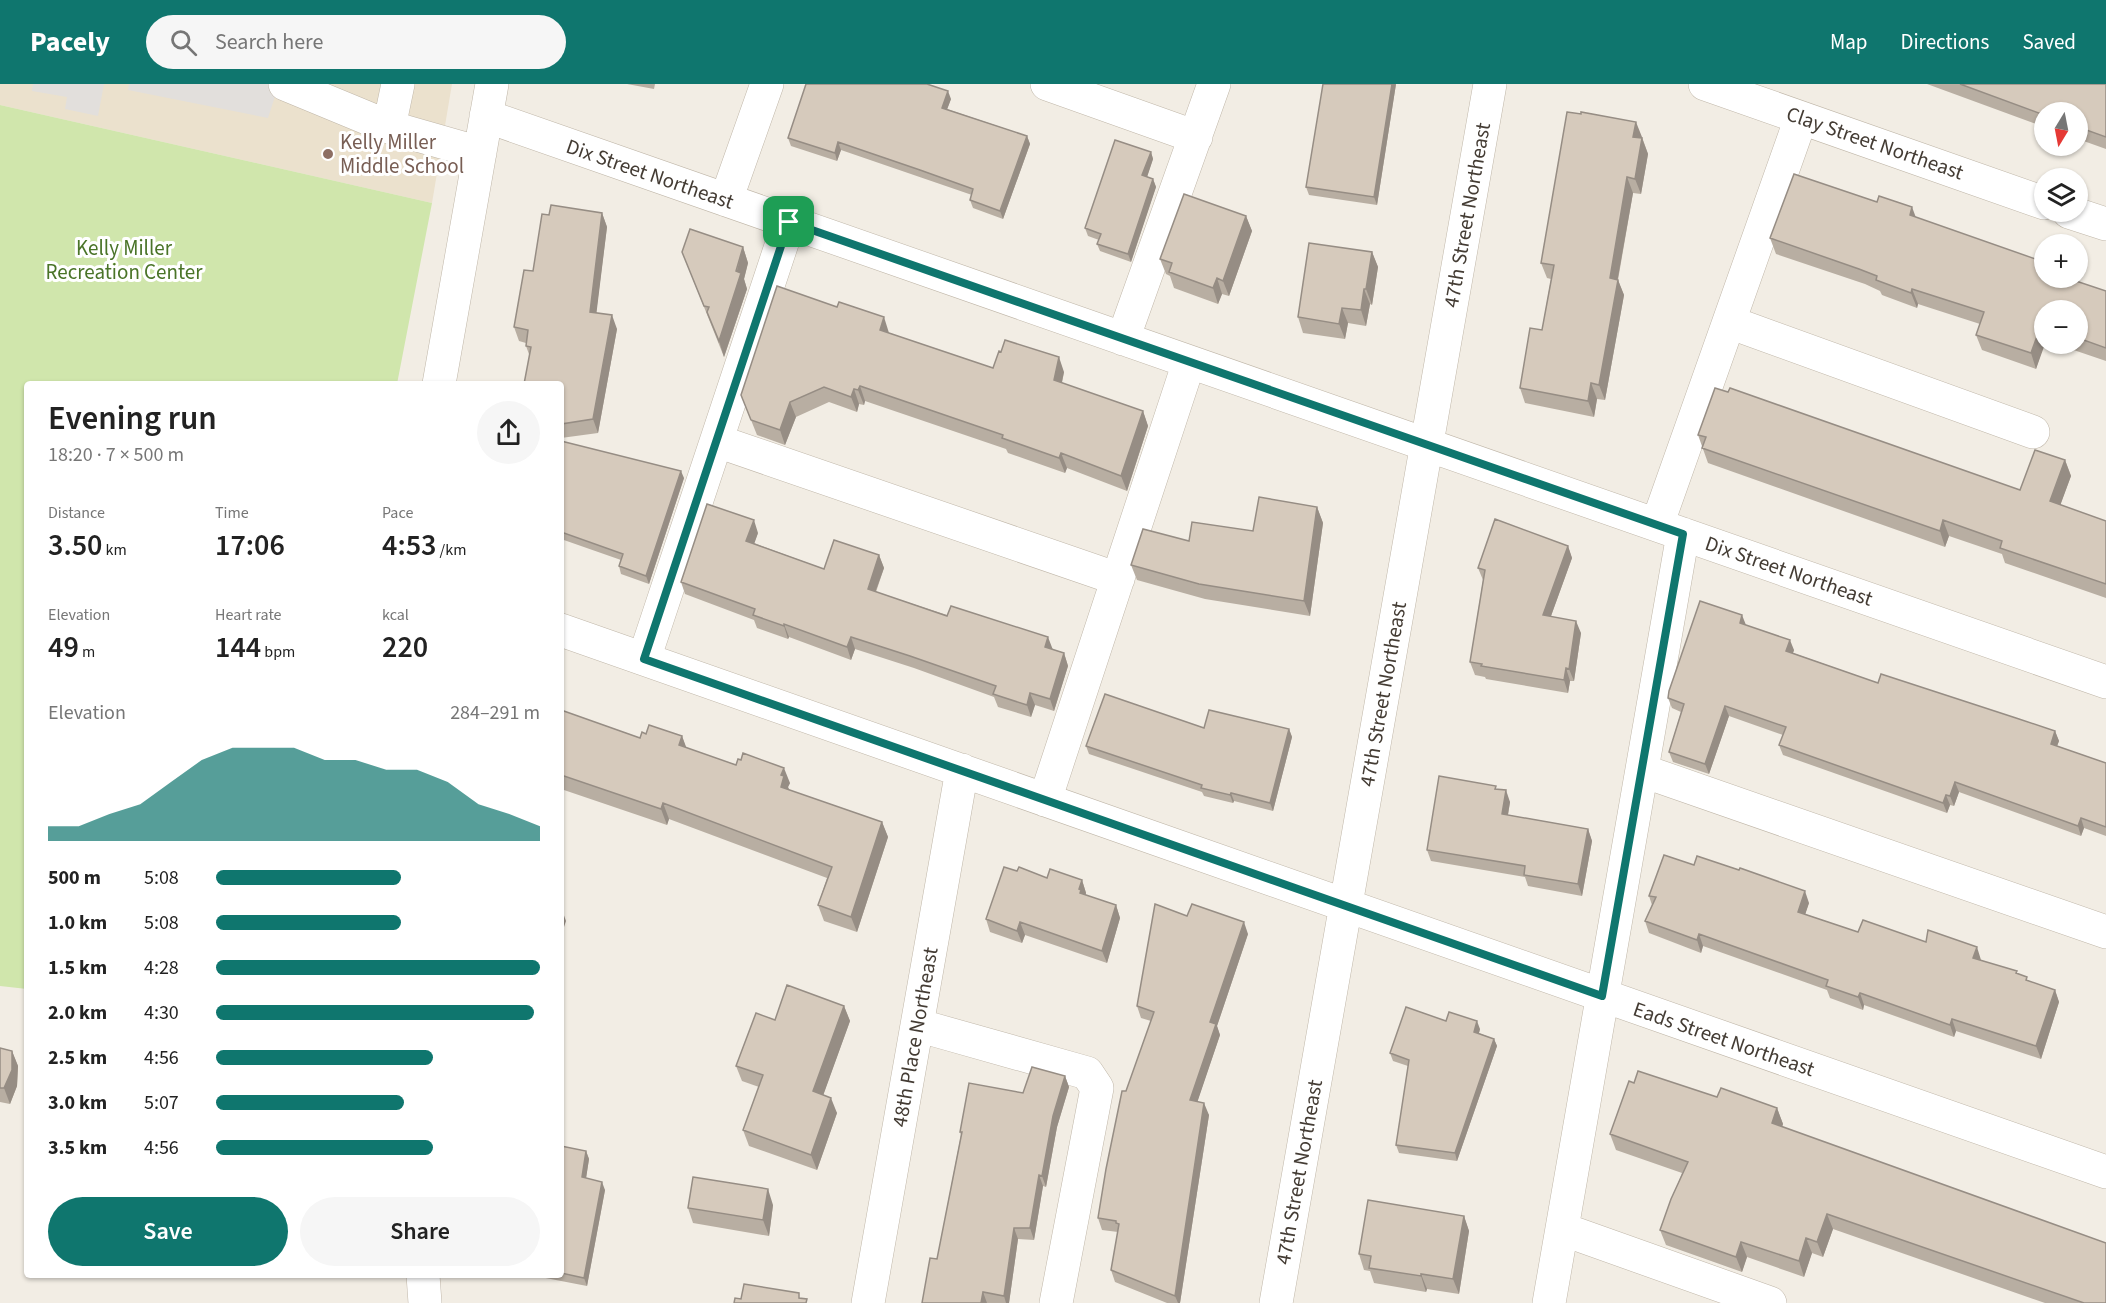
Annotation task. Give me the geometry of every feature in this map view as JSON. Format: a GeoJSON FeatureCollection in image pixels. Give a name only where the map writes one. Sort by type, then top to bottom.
{"type":"FeatureCollection","features":[{"type":"Feature","properties":{"kind":"street"},"geometry":{"type":"LineString","coordinates":[[285,84],[388,127],[480,153]]}},
{"type":"Feature","properties":{"kind":"street"},"geometry":{"type":"LineString","coordinates":[[388,127],[398,84]]}},
{"type":"Feature","properties":{"kind":"street"},"geometry":{"type":"LineString","coordinates":[[440,381],[492,84]]}},
{"type":"Feature","properties":{"kind":"street"},"geometry":{"type":"LineString","coordinates":[[726,200],[767,84]]}},
{"type":"Feature","properties":{"kind":"street"},"geometry":{"type":"LineString","coordinates":[[1047,84],[1196,137]]}},
{"type":"Feature","properties":{"kind":"street"},"geometry":{"type":"LineString","coordinates":[[1123,339],[1214,84]]}},
{"type":"Feature","properties":{"kind":"street","name":"47th Street Northeast"},"geometry":{"type":"LineString","coordinates":[[1276,1303],[1490,84]]}},
{"type":"Feature","properties":{"kind":"street","name":"Clay Street Northeast"},"geometry":{"type":"LineString","coordinates":[[1705,84],[1740,90],[1801,118],[2034,200]]}},
{"type":"Feature","properties":{"kind":"street","name":"Dix Street Northeast"},"geometry":{"type":"LineString","coordinates":[[486,116],[2106,682]]}},
{"type":"Feature","properties":{"kind":"street"},"geometry":{"type":"LineString","coordinates":[[1549,1303],[1643,771],[1670,530],[1729,322],[1801,118]]}},
{"type":"Feature","properties":{"kind":"street"},"geometry":{"type":"LineString","coordinates":[[2088,218],[2106,224]]}},
{"type":"Feature","properties":{"kind":"street"},"geometry":{"type":"LineString","coordinates":[[644,659],[789,222]]}},
{"type":"Feature","properties":{"kind":"street"},"geometry":{"type":"LineString","coordinates":[[1729,322],[2032,432]]}},
{"type":"Feature","properties":{"kind":"street"},"geometry":{"type":"LineString","coordinates":[[1045,800],[1189,362]]}},
{"type":"Feature","properties":{"kind":"street"},"geometry":{"type":"LineString","coordinates":[[717,441],[1118,579]]}},
{"type":"Feature","properties":{"kind":"street","name":"Eads Street Northeast"},"geometry":{"type":"LineString","coordinates":[[564,631],[2106,1172]]}},
{"type":"Feature","properties":{"kind":"street","name":"48th Place Northeast"},"geometry":{"type":"LineString","coordinates":[[868,1303],[962,770]]}},
{"type":"Feature","properties":{"kind":"street"},"geometry":{"type":"LineString","coordinates":[[1643,771],[2106,932]]}},
{"type":"Feature","properties":{"kind":"street"},"geometry":{"type":"LineString","coordinates":[[917,1025],[1087,1073],[1097,1088],[1056,1303]]}},
{"type":"Feature","properties":{"kind":"street"},"geometry":{"type":"LineString","coordinates":[[1562,1229],[1770,1303]]}},
{"type":"Feature","properties":{"kind":"street"},"geometry":{"type":"LineString","coordinates":[[423,1278],[426,1303]]}},
{"type":"Feature","properties":{"kind":"shaded area","name":"Kelly Miller Middle School"},"geometry":{"type":"Polygon","coordinates":[[[0,84],[452,84],[432,203],[0,105],[0,84]]]}},
{"type":"Feature","properties":{"kind":"shaded area"},"geometry":{"type":"Polygon","coordinates":[[[33,84],[104,84],[98,116],[65,109],[67,97],[32,91],[33,84]]]}},
{"type":"Feature","properties":{"kind":"shaded area"},"geometry":{"type":"Polygon","coordinates":[[[129,84],[284,84],[278,87],[268,118],[128,90],[129,84]]]}},
{"type":"Feature","properties":{"kind":"green space","name":"Kelly Miller Recreation Center"},"geometry":{"type":"Polygon","coordinates":[[[0,105],[432,203],[398,381],[24,381],[24,989],[0,986],[0,105]]]}},
{"type":"Feature","properties":{"kind":"building"},"geometry":{"type":"Polygon","coordinates":[[[806,84],[927,84],[948,91],[942,108],[1027,136],[1000,211],[970,200],[973,189],[920,170],[838,142],[835,153],[788,138],[806,84]]]}},
{"type":"Feature","properties":{"kind":"building"},"geometry":{"type":"Polygon","coordinates":[[[1323,84],[1392,84],[1374,197],[1306,187],[1323,84]]]}},
{"type":"Feature","properties":{"kind":"building"},"geometry":{"type":"Polygon","coordinates":[[[1960,84],[2106,84],[2106,137],[2088,131],[2088,102],[2034,102],[2034,111],[1960,84]]]}},
{"type":"Feature","properties":{"kind":"building"},"geometry":{"type":"Polygon","coordinates":[[[1567,112],[1581,114],[1581,112],[1636,122],[1633,137],[1642,138],[1635,179],[1627,177],[1610,278],[1618,280],[1599,385],[1591,383],[1588,401],[1520,388],[1530,328],[1542,330],[1554,265],[1541,263],[1567,112]]]}},
{"type":"Feature","properties":{"kind":"building"},"geometry":{"type":"Polygon","coordinates":[[[1115,140],[1151,152],[1142,175],[1153,179],[1128,254],[1097,244],[1101,234],[1085,228],[1115,140]]]}},
{"type":"Feature","properties":{"kind":"building"},"geometry":{"type":"Polygon","coordinates":[[[1794,174],[1877,202],[1879,196],[1912,207],[1910,215],[2034,258],[2034,288],[2088,288],[2088,285],[2106,291],[2106,348],[2088,342],[2088,300],[2034,300],[2034,345],[2031,353],[1976,335],[1984,312],[1912,289],[1911,293],[1876,280],[1877,276],[1770,238],[1794,174]]]}},
{"type":"Feature","properties":{"kind":"building"},"geometry":{"type":"Polygon","coordinates":[[[1184,194],[1246,216],[1223,281],[1217,278],[1213,288],[1169,272],[1172,263],[1160,259],[1184,194]]]}},
{"type":"Feature","properties":{"kind":"building"},"geometry":{"type":"Polygon","coordinates":[[[551,205],[602,213],[590,312],[612,315],[593,419],[564,424],[564,381],[525,381],[531,347],[526,346],[528,330],[514,327],[524,270],[533,271],[542,214],[549,215],[551,205]]]}},
{"type":"Feature","properties":{"kind":"building"},"geometry":{"type":"Polygon","coordinates":[[[690,229],[743,247],[736,271],[741,273],[719,341],[707,312],[709,307],[704,306],[682,252],[690,229]]]}},
{"type":"Feature","properties":{"kind":"building"},"geometry":{"type":"Polygon","coordinates":[[[1309,243],[1372,252],[1361,310],[1342,308],[1339,324],[1298,317],[1309,243]]]}},
{"type":"Feature","properties":{"kind":"building"},"geometry":{"type":"Polygon","coordinates":[[[777,286],[837,307],[839,302],[884,317],[880,330],[993,368],[1005,340],[1059,357],[1054,380],[1143,411],[1121,476],[1061,453],[1059,458],[1002,438],[1003,435],[860,386],[858,390],[854,389],[851,397],[824,387],[790,402],[780,430],[751,420],[741,395],[777,286]]]}},
{"type":"Feature","properties":{"kind":"building"},"geometry":{"type":"Polygon","coordinates":[[[1715,388],[1728,392],[1730,388],[2020,490],[2035,450],[2065,460],[2050,501],[2106,521],[2106,584],[2000,548],[2002,541],[1943,520],[1940,531],[1702,448],[1706,437],[1698,435],[1715,388]]]}},
{"type":"Feature","properties":{"kind":"building"},"geometry":{"type":"Polygon","coordinates":[[[564,442],[681,471],[646,576],[619,566],[623,554],[564,533],[564,442]]]}},
{"type":"Feature","properties":{"kind":"building"},"geometry":{"type":"Polygon","coordinates":[[[1259,497],[1317,507],[1304,601],[1199,584],[1131,565],[1143,529],[1189,541],[1192,522],[1253,531],[1259,497]]]}},
{"type":"Feature","properties":{"kind":"building"},"geometry":{"type":"Polygon","coordinates":[[[707,504],[754,520],[746,541],[824,569],[834,540],[879,555],[868,589],[947,616],[951,606],[1048,637],[1045,647],[1064,653],[1050,699],[1030,693],[1027,705],[993,694],[996,686],[851,637],[847,647],[753,615],[755,609],[681,582],[707,504]]]}},
{"type":"Feature","properties":{"kind":"building"},"geometry":{"type":"Polygon","coordinates":[[[1495,519],[1568,546],[1543,615],[1576,621],[1569,669],[1566,668],[1564,680],[1481,666],[1482,664],[1470,662],[1485,570],[1478,568],[1495,519]]]}},
{"type":"Feature","properties":{"kind":"building"},"geometry":{"type":"Polygon","coordinates":[[[1700,601],[1742,615],[1740,623],[1790,640],[1786,651],[1878,683],[1881,674],[2055,731],[2051,744],[2106,763],[2106,827],[2081,818],[2078,826],[1955,782],[1950,796],[1946,795],[1943,803],[1779,745],[1786,727],[1725,706],[1705,764],[1669,752],[1684,704],[1668,698],[1669,691],[1700,601]]]}},
{"type":"Feature","properties":{"kind":"building"},"geometry":{"type":"Polygon","coordinates":[[[1105,694],[1204,728],[1209,710],[1289,729],[1270,803],[1201,788],[1202,785],[1086,746],[1105,694]]]}},
{"type":"Feature","properties":{"kind":"building"},"geometry":{"type":"Polygon","coordinates":[[[564,711],[640,738],[642,732],[646,734],[649,725],[682,736],[679,745],[736,765],[743,753],[784,768],[781,775],[784,776],[781,787],[882,822],[851,917],[818,905],[832,867],[663,803],[661,809],[564,776],[564,711]]]}},
{"type":"Feature","properties":{"kind":"building"},"geometry":{"type":"Polygon","coordinates":[[[1439,776],[1496,786],[1495,789],[1506,790],[1502,814],[1588,829],[1578,884],[1524,875],[1525,866],[1427,850],[1439,776]]]}},
{"type":"Feature","properties":{"kind":"building"},"geometry":{"type":"Polygon","coordinates":[[[1664,855],[1694,865],[1697,856],[1739,870],[1740,868],[1805,891],[1798,912],[1858,932],[1863,920],[1926,942],[1928,930],[1977,947],[1973,958],[2017,971],[2016,973],[2027,977],[2026,980],[2055,990],[2036,1046],[1952,1019],[1950,1025],[1860,993],[1858,997],[1826,986],[1828,980],[1699,934],[1697,940],[1645,921],[1656,897],[1649,896],[1664,855]]]}},
{"type":"Feature","properties":{"kind":"building"},"geometry":{"type":"Polygon","coordinates":[[[1004,867],[1017,871],[1019,867],[1047,878],[1050,869],[1082,880],[1080,893],[1116,905],[1102,951],[1020,922],[1017,931],[986,919],[1004,867]]]}},
{"type":"Feature","properties":{"kind":"building"},"geometry":{"type":"Polygon","coordinates":[[[1155,904],[1187,916],[1192,904],[1244,922],[1210,1022],[1216,1024],[1190,1100],[1204,1103],[1175,1296],[1111,1270],[1119,1224],[1116,1221],[1098,1218],[1122,1091],[1126,1091],[1154,1012],[1137,1006],[1155,904]]]}},
{"type":"Feature","properties":{"kind":"building"},"geometry":{"type":"Polygon","coordinates":[[[787,985],[844,1006],[813,1091],[831,1098],[811,1155],[743,1130],[763,1075],[736,1066],[756,1013],[775,1020],[787,985]]]}},
{"type":"Feature","properties":{"kind":"building"},"geometry":{"type":"Polygon","coordinates":[[[1406,1007],[1446,1021],[1449,1012],[1477,1021],[1474,1032],[1494,1039],[1455,1153],[1396,1145],[1409,1060],[1390,1053],[1406,1007]]]}},
{"type":"Feature","properties":{"kind":"building"},"geometry":{"type":"Polygon","coordinates":[[[0,1048],[12,1051],[12,1070],[4,1088],[0,1088],[0,1048]]]}},
{"type":"Feature","properties":{"kind":"building"},"geometry":{"type":"Polygon","coordinates":[[[1032,1067],[1065,1076],[1053,1116],[1042,1176],[1039,1175],[1030,1228],[1014,1228],[1004,1296],[983,1292],[981,1303],[922,1303],[930,1258],[937,1259],[962,1132],[960,1132],[969,1083],[1023,1093],[1032,1067]]]}},
{"type":"Feature","properties":{"kind":"building"},"geometry":{"type":"Polygon","coordinates":[[[1638,1071],[1717,1097],[1721,1088],[1777,1108],[1772,1123],[2106,1243],[2106,1303],[2084,1303],[1827,1214],[1817,1242],[1806,1238],[1799,1261],[1741,1242],[1736,1257],[1660,1230],[1688,1162],[1610,1134],[1629,1081],[1634,1083],[1638,1071]]]}},
{"type":"Feature","properties":{"kind":"building"},"geometry":{"type":"Polygon","coordinates":[[[564,1147],[586,1151],[582,1177],[602,1182],[584,1278],[564,1274],[564,1147]]]}},
{"type":"Feature","properties":{"kind":"building"},"geometry":{"type":"Polygon","coordinates":[[[693,1177],[768,1189],[763,1220],[688,1208],[693,1177]]]}},
{"type":"Feature","properties":{"kind":"building"},"geometry":{"type":"Polygon","coordinates":[[[1368,1200],[1464,1216],[1453,1279],[1369,1268],[1371,1256],[1359,1254],[1368,1200]]]}},
{"type":"Feature","properties":{"kind":"building"},"geometry":{"type":"Polygon","coordinates":[[[744,1284],[799,1293],[799,1298],[807,1299],[806,1303],[734,1303],[735,1298],[741,1299],[744,1284]]]}},
{"type":"Feature","properties":{"kind":"place","name":"Kelly Miller Middle School"},"geometry":{"type":"Point","coordinates":[328,154]}},
{"type":"Feature","properties":{"kind":"route"},"geometry":{"type":"LineString","coordinates":[[789,222],[1683,534],[1602,996],[644,659],[789,222]]}}]}
